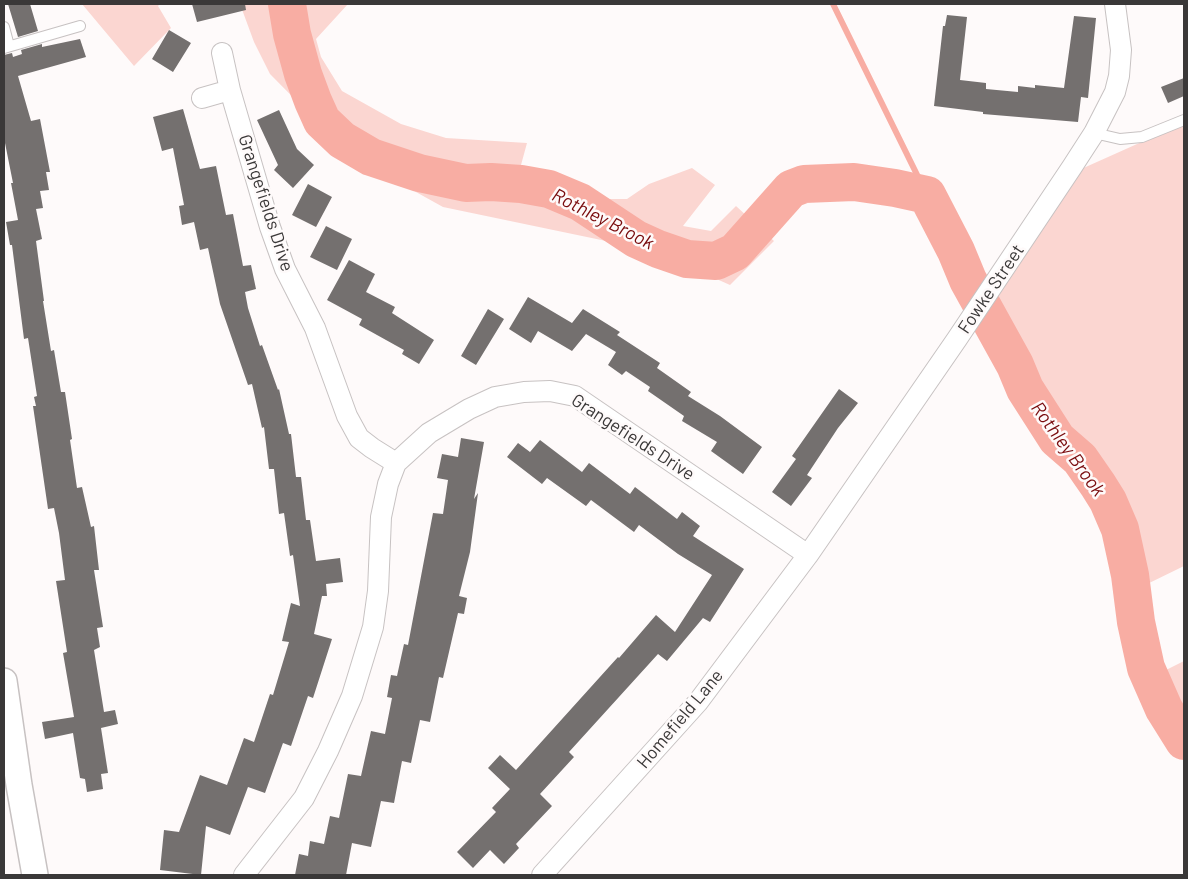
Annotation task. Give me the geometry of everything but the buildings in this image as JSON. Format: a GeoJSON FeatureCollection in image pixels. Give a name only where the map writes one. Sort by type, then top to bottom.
{"type":"FeatureCollection","features":[{"type":"Feature","properties":{"kind":"street","name":"Fowke Street"},"geometry":{"type":"LineString","coordinates":[[808,555],[997,280],[1110,106],[1119,76],[1121,50],[1115,4]]}},
{"type":"Feature","properties":{"kind":"street","name":"Grangefields Drive"},"geometry":{"type":"LineString","coordinates":[[222,52],[230,90],[273,235],[285,269],[315,328],[346,416],[359,438],[396,463]]}},
{"type":"Feature","properties":{"kind":"street"},"geometry":{"type":"LineString","coordinates":[[202,98],[230,90]]}},
{"type":"Feature","properties":{"kind":"street","name":"Grangefields Drive"},"geometry":{"type":"LineString","coordinates":[[244,875],[304,798],[328,751],[352,696],[373,627],[378,591],[381,517],[388,484],[396,463],[429,433],[469,409],[496,398],[524,392],[550,391],[575,396],[808,555]]}},
{"type":"Feature","properties":{"kind":"street","name":"Homefield Lane"},"geometry":{"type":"LineString","coordinates":[[542,875],[698,702],[808,555]]}},
{"type":"Feature","properties":{"kind":"street"},"geometry":{"type":"LineString","coordinates":[[4,681],[19,785],[35,875]]}},
{"type":"Feature","properties":{"kind":"lane"},"geometry":{"type":"LineString","coordinates":[[4,27],[6,47],[80,26]]}},
{"type":"Feature","properties":{"kind":"lane"},"geometry":{"type":"LineString","coordinates":[[1094,133],[1120,139],[1142,137],[1184,120]]}},
{"type":"Feature","properties":{"kind":"shaded area"},"geometry":{"type":"Polygon","coordinates":[[[82,4],[160,4],[158,6],[171,28],[134,66],[82,4]]]}},
{"type":"Feature","properties":{"kind":"shaded area"},"geometry":{"type":"Polygon","coordinates":[[[240,4],[348,4],[316,39],[321,57],[342,91],[401,124],[446,138],[527,143],[521,165],[538,183],[579,199],[627,199],[649,184],[692,168],[715,185],[683,226],[711,231],[736,206],[774,241],[730,285],[654,251],[443,207],[351,156],[270,74],[254,42],[240,4]]]}},
{"type":"Feature","properties":{"kind":"shaded area"},"geometry":{"type":"Polygon","coordinates":[[[1184,123],[1184,566],[1139,588],[1133,557],[1113,495],[1086,457],[1060,434],[1029,386],[1022,363],[991,300],[1079,170],[1184,123]]]}},
{"type":"Feature","properties":{"kind":"shaded area"},"geometry":{"type":"Polygon","coordinates":[[[1184,661],[1184,741],[1150,678],[1184,661]]]}},
{"type":"Feature","properties":{"kind":"waterway","name":"Rothley Brook"},"geometry":{"type":"LineString","coordinates":[[287,4],[292,34],[313,101],[322,121],[342,140],[371,157],[419,173],[466,183],[521,184],[549,189],[580,202],[636,239],[687,259],[716,261],[735,252],[791,189],[804,184],[854,182],[927,195],[956,251],[968,280],[1015,365],[1025,389],[1057,439],[1080,459],[1108,501],[1120,529],[1146,668],[1164,709],[1184,741]]}},
{"type":"Feature","properties":{"kind":"waterway","name":"Rothley Brook"},"geometry":{"type":"LineString","coordinates":[[833,4],[927,195]]}}]}
